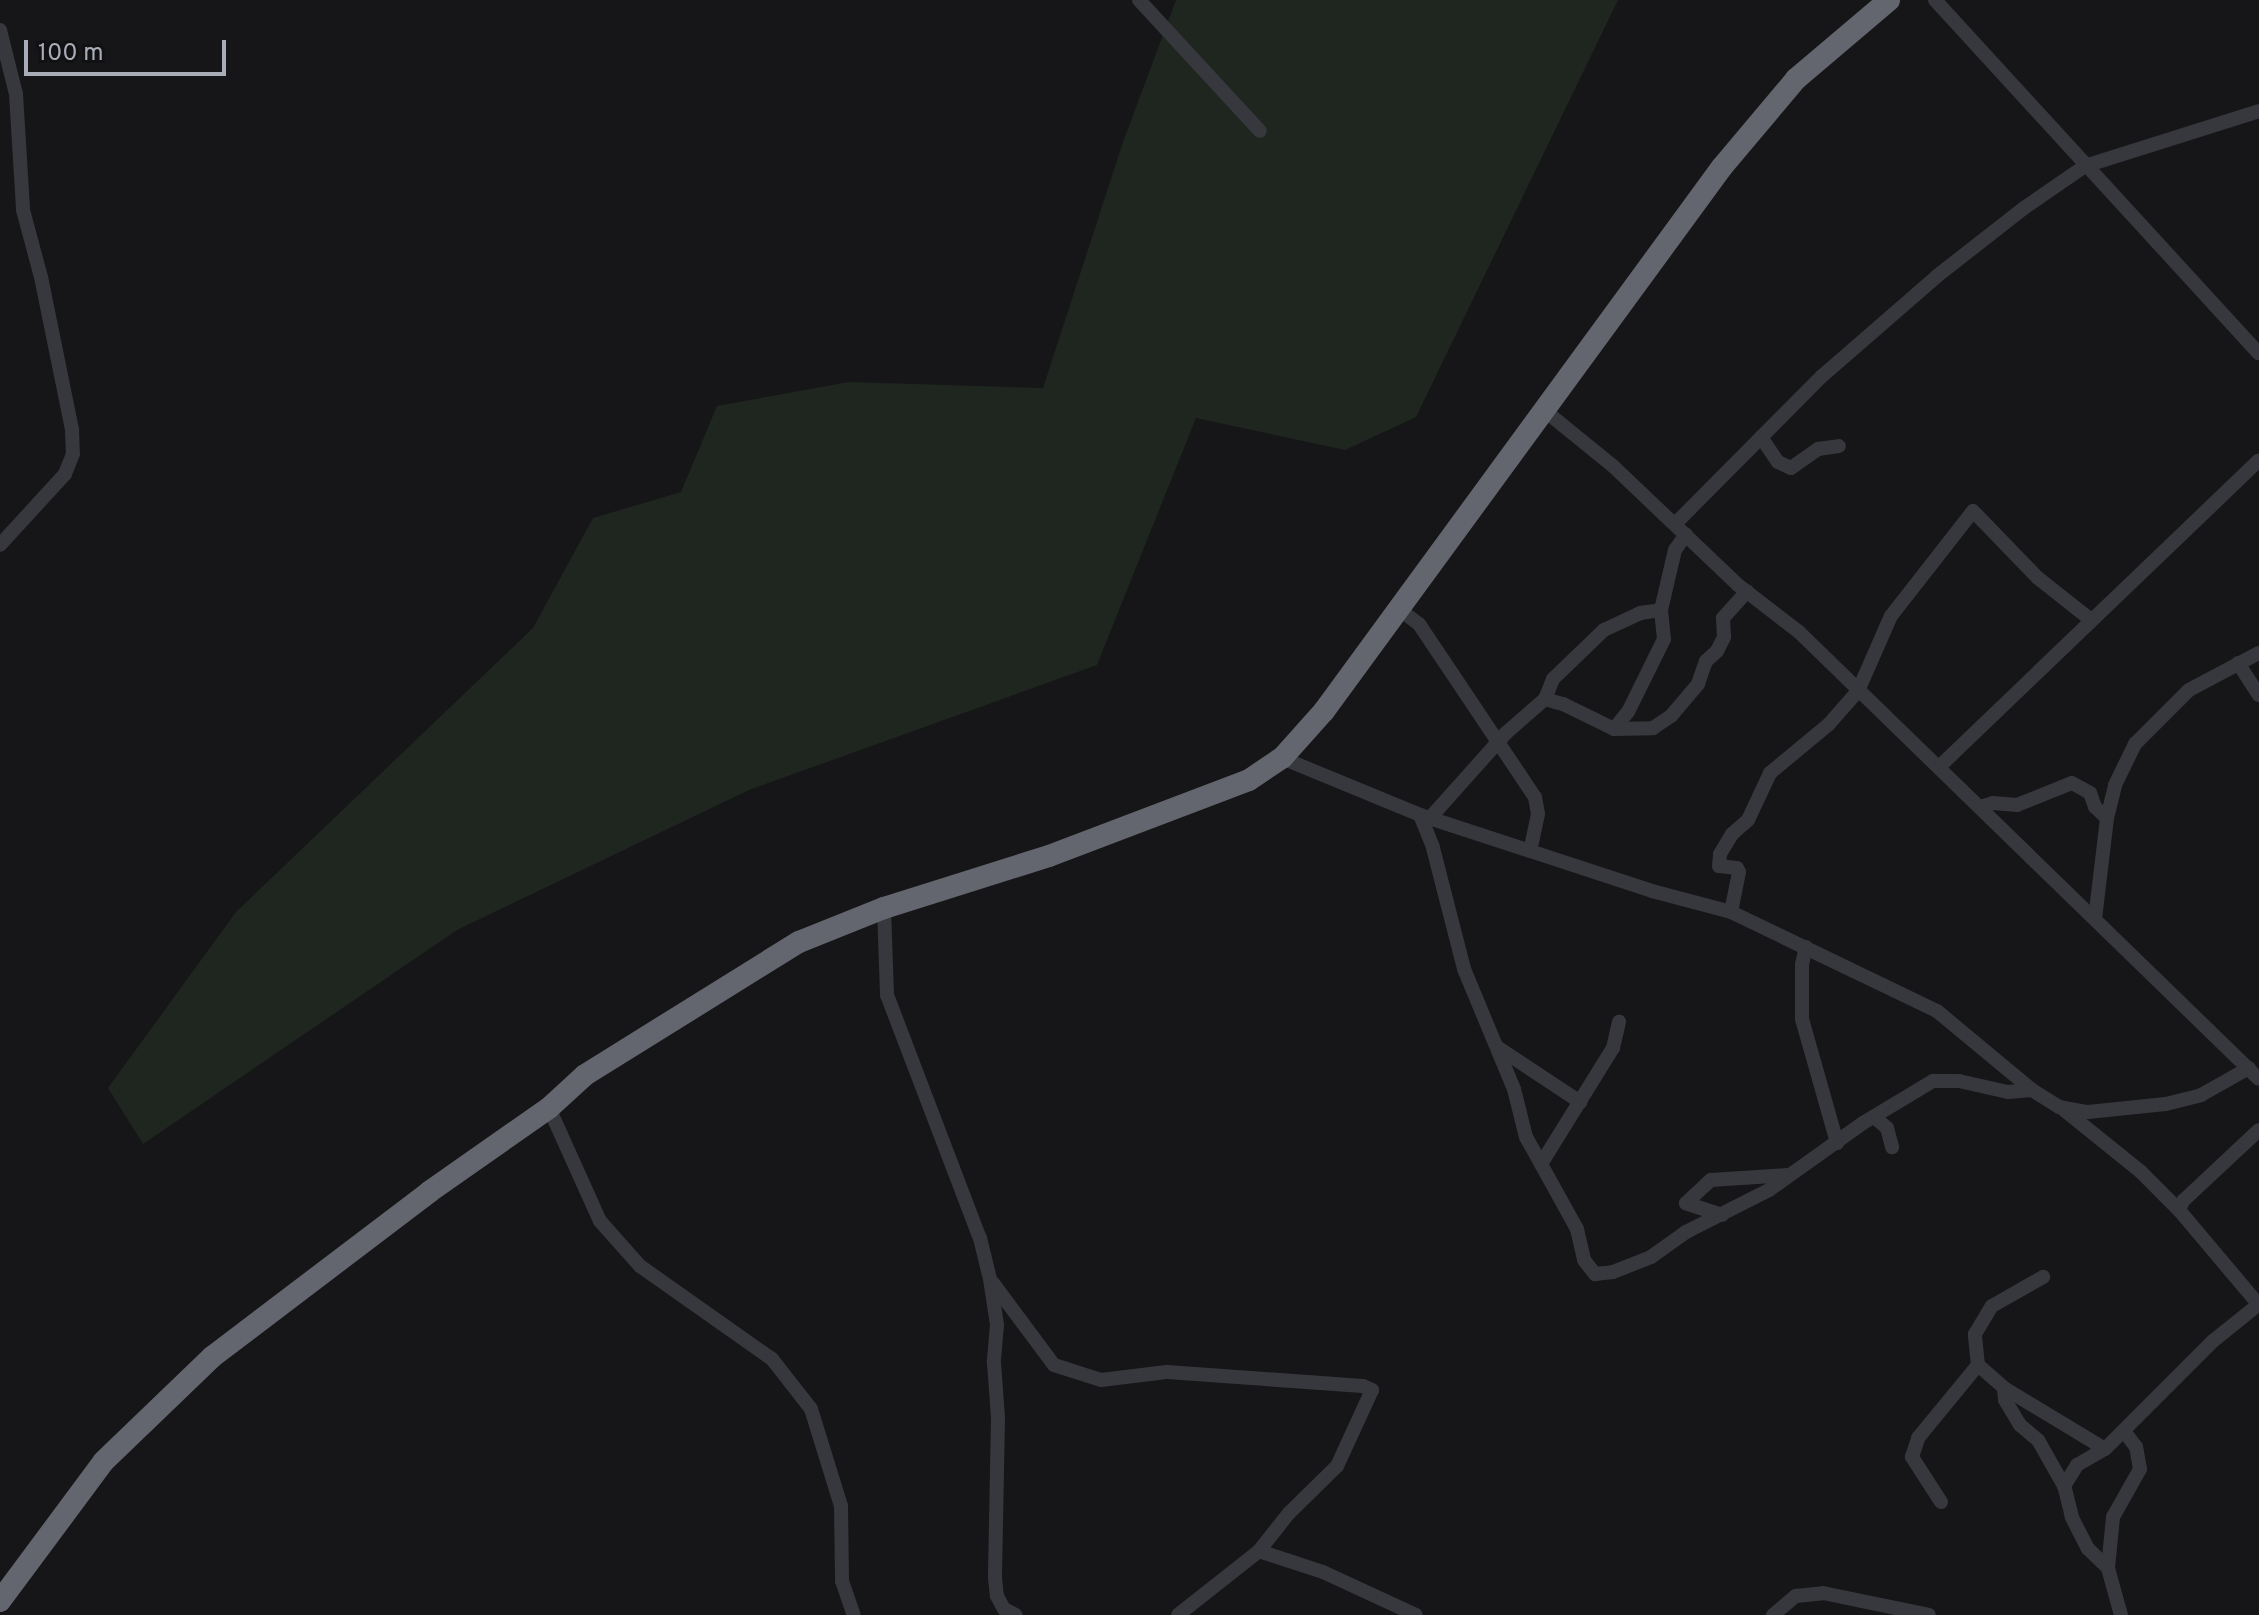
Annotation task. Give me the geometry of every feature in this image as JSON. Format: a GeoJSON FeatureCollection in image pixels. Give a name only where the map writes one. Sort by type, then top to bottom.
{"type":"FeatureCollection","features":[{"type":"Feature","properties":{"kind":"highway"},"geometry":{"type":"LineString","coordinates":[[0,1601],[104,1461],[212,1357],[429,1192],[549,1108],[585,1075],[729,982],[799,942],[884,908],[1049,856],[1249,780],[1282,758],[1324,711],[1722,167],[1796,79],[1889,0]]}},
{"type":"Feature","properties":{"kind":"street"},"geometry":{"type":"LineString","coordinates":[[1139,0],[1260,131]]}},
{"type":"Feature","properties":{"kind":"street"},"geometry":{"type":"LineString","coordinates":[[1935,0],[2259,353]]}},
{"type":"Feature","properties":{"kind":"street"},"geometry":{"type":"LineString","coordinates":[[0,30],[16,94],[23,210],[44,292],[72,429],[73,454],[65,474],[0,545]]}},
{"type":"Feature","properties":{"kind":"street"},"geometry":{"type":"LineString","coordinates":[[1614,729],[1628,712],[1664,639],[1661,610],[1680,529],[1761,437],[1821,377],[1937,276],[2024,208],[2085,166],[2259,111]]}},
{"type":"Feature","properties":{"kind":"street"},"geometry":{"type":"LineString","coordinates":[[1544,410],[1613,466],[1747,591],[1799,632],[2254,1074],[2201,1095],[2166,1104],[2088,1112],[2059,1107]]}},
{"type":"Feature","properties":{"kind":"street"},"geometry":{"type":"LineString","coordinates":[[1761,437],[1778,462],[1791,468],[1818,449],[1839,446]]}},
{"type":"Feature","properties":{"kind":"street"},"geometry":{"type":"LineString","coordinates":[[1939,767],[2259,460]]}},
{"type":"Feature","properties":{"kind":"street"},"geometry":{"type":"LineString","coordinates":[[1731,912],[1739,872],[1737,868],[1719,866],[1720,854],[1732,834],[1748,820],[1770,773],[1829,724],[1858,691],[1891,616],[1973,511],[2047,587],[2090,619]]}},
{"type":"Feature","properties":{"kind":"street"},"geometry":{"type":"LineString","coordinates":[[1545,699],[1563,704],[1614,729],[1653,728],[1671,716],[1698,684],[1706,661],[1717,651],[1724,637],[1723,618],[1747,591]]}},
{"type":"Feature","properties":{"kind":"street"},"geometry":{"type":"LineString","coordinates":[[1399,609],[1419,624],[1538,806],[1530,851]]}},
{"type":"Feature","properties":{"kind":"street"},"geometry":{"type":"LineString","coordinates":[[1425,816],[1545,699],[1553,679],[1604,630],[1640,613],[1661,610]]}},
{"type":"Feature","properties":{"kind":"street"},"geometry":{"type":"LineString","coordinates":[[2095,919],[2107,818],[2115,785],[2135,744],[2189,690],[2259,653]]}},
{"type":"Feature","properties":{"kind":"street"},"geometry":{"type":"LineString","coordinates":[[2238,663],[2259,695]]}},
{"type":"Feature","properties":{"kind":"street"},"geometry":{"type":"LineString","coordinates":[[1282,758],[1425,816],[1652,891],[1731,912],[1806,947],[1937,1011],[2032,1090],[2059,1107],[2141,1172],[2179,1210],[2259,1305],[2213,1341],[2105,1449],[2077,1465],[2064,1486]]}},
{"type":"Feature","properties":{"kind":"street"},"geometry":{"type":"LineString","coordinates":[[1980,807],[1993,803],[2017,805],[2072,783],[2090,793],[2095,807],[2107,818]]}},
{"type":"Feature","properties":{"kind":"street"},"geometry":{"type":"LineString","coordinates":[[1425,816],[1464,969],[1514,1089],[1526,1137],[1577,1229],[1584,1260],[1595,1274],[1631,1266],[1686,1232],[1722,1215],[1933,1081],[1959,1081],[2008,1092],[2032,1090]]}},
{"type":"Feature","properties":{"kind":"street"},"geometry":{"type":"LineString","coordinates":[[884,908],[887,995],[976,1226],[990,1279],[997,1325],[994,1363],[998,1418],[995,1578],[997,1596],[1004,1609],[1016,1615]]}},
{"type":"Feature","properties":{"kind":"street"},"geometry":{"type":"LineString","coordinates":[[1806,947],[1802,964],[1802,1019],[1837,1143]]}},
{"type":"Feature","properties":{"kind":"street"},"geometry":{"type":"LineString","coordinates":[[1541,1164],[1613,1048],[1619,1022]]}},
{"type":"Feature","properties":{"kind":"street"},"geometry":{"type":"LineString","coordinates":[[1497,1047],[1580,1102]]}},
{"type":"Feature","properties":{"kind":"street"},"geometry":{"type":"LineString","coordinates":[[549,1108],[600,1221],[640,1266],[772,1359],[811,1409],[841,1506],[842,1581],[854,1615]]}},
{"type":"Feature","properties":{"kind":"street"},"geometry":{"type":"LineString","coordinates":[[1874,1117],[1887,1128],[1892,1147]]}},
{"type":"Feature","properties":{"kind":"street"},"geometry":{"type":"LineString","coordinates":[[2179,1210],[2183,1201],[2259,1130]]}},
{"type":"Feature","properties":{"kind":"street"},"geometry":{"type":"LineString","coordinates":[[1722,1215],[1686,1203],[1711,1180],[1789,1175]]}},
{"type":"Feature","properties":{"kind":"street"},"geometry":{"type":"LineString","coordinates":[[2043,1277],[1992,1306],[1975,1334],[1978,1365],[2004,1388],[2105,1449]]}},
{"type":"Feature","properties":{"kind":"street"},"geometry":{"type":"LineString","coordinates":[[990,1279],[1054,1365],[1101,1380],[1167,1372],[1363,1386],[1372,1390],[1337,1466],[1289,1513],[1259,1551],[1178,1615]]}},
{"type":"Feature","properties":{"kind":"street"},"geometry":{"type":"LineString","coordinates":[[1941,1502],[1912,1457],[1918,1438],[1978,1365]]}},
{"type":"Feature","properties":{"kind":"street"},"geometry":{"type":"LineString","coordinates":[[2004,1388],[2005,1400],[2020,1425],[2038,1440],[2064,1486],[2072,1517],[2083,1538],[2108,1568]]}},
{"type":"Feature","properties":{"kind":"street"},"geometry":{"type":"LineString","coordinates":[[2121,1615],[2108,1568],[2113,1517],[2140,1469],[2136,1447],[2124,1431]]}},
{"type":"Feature","properties":{"kind":"street"},"geometry":{"type":"LineString","coordinates":[[1259,1551],[1323,1572],[1416,1615]]}},
{"type":"Feature","properties":{"kind":"street"},"geometry":{"type":"LineString","coordinates":[[1773,1615],[1796,1596],[1823,1593],[1929,1615]]}},
{"type":"Feature","properties":{"kind":"shaded area"},"geometry":{"type":"Polygon","coordinates":[[[1176,0],[1618,0],[1416,417],[1345,450],[1196,418],[1097,665],[749,790],[457,930],[143,1144],[108,1088],[236,912],[533,628],[593,518],[681,492],[717,406],[849,382],[1043,388],[1123,142],[1176,0]]]}}]}
